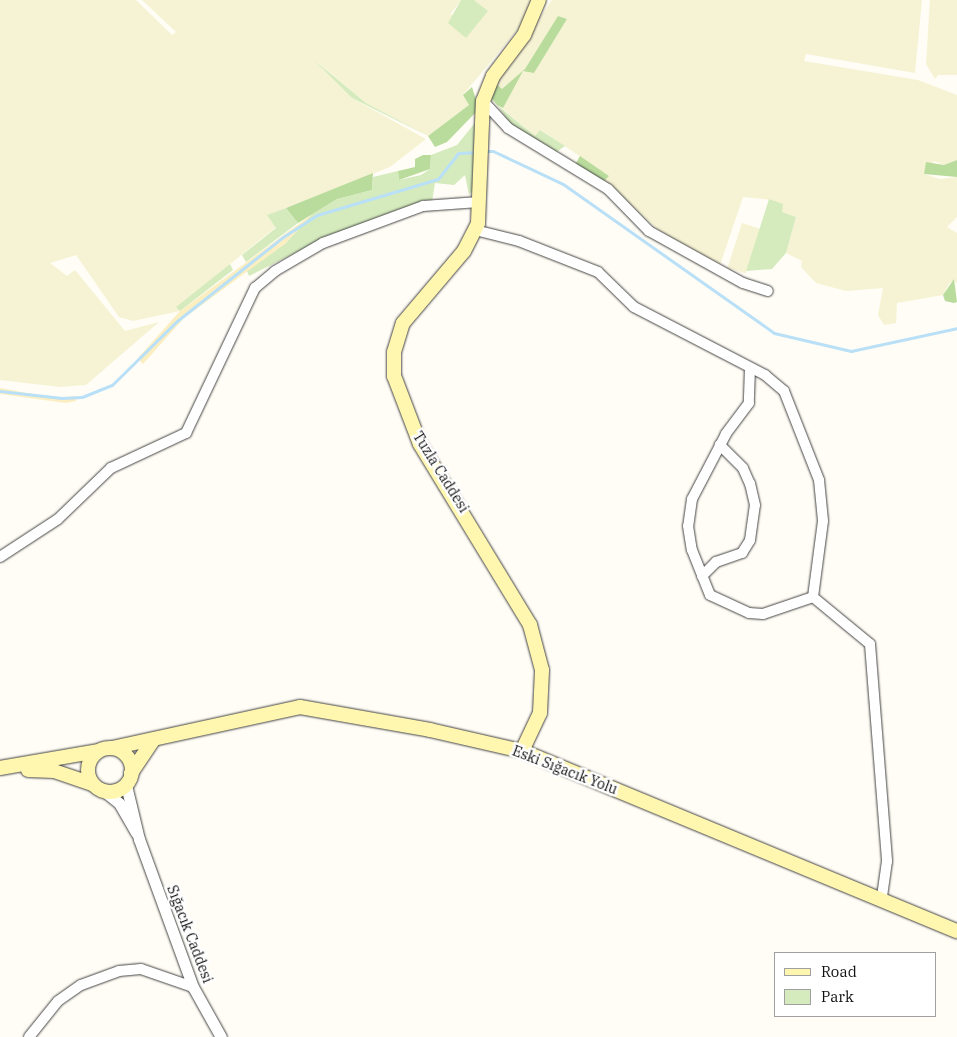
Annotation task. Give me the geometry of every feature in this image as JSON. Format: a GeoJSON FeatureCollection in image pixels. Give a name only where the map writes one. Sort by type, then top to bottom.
{"type":"FeatureCollection","features":[{"type":"Feature","properties":{"kind":"main road"},"geometry":{"type":"LineString","coordinates":[[483,101],[493,76],[524,35],[539,0]]}},
{"type":"Feature","properties":{"kind":"main road","name":"Tuzla Caddesi"},"geometry":{"type":"LineString","coordinates":[[483,101],[481,185],[475,230],[464,251],[403,323],[394,352],[394,376],[420,444],[530,625],[542,670],[540,713],[522,751]]}},
{"type":"Feature","properties":{"kind":"main road","name":"Eski Sığacık Yolu"},"geometry":{"type":"LineString","coordinates":[[0,768],[105,750],[300,707],[522,751],[882,897],[957,931]]}},
{"type":"Feature","properties":{"kind":"main road"},"geometry":{"type":"LineString","coordinates":[[0,768],[54,771],[92,784],[105,792],[128,779],[153,740]]}},
{"type":"Feature","properties":{"kind":"main road"},"geometry":{"type":"LineString","coordinates":[[92,784],[89,762],[105,750],[124,754],[128,779]]}},
{"type":"Feature","properties":{"kind":"street"},"geometry":{"type":"LineString","coordinates":[[483,101],[508,128],[608,188],[649,231],[743,283],[768,291]]}},
{"type":"Feature","properties":{"kind":"street"},"geometry":{"type":"LineString","coordinates":[[0,557],[58,519],[112,468],[186,433],[256,288],[275,271],[323,243],[423,206],[478,202]]}},
{"type":"Feature","properties":{"kind":"street"},"geometry":{"type":"LineString","coordinates":[[475,230],[519,241],[598,272],[634,307],[750,368],[784,391],[819,480],[823,521],[813,597]]}},
{"type":"Feature","properties":{"kind":"street"},"geometry":{"type":"LineString","coordinates":[[750,368],[749,403],[720,445],[692,499],[688,526],[702,576],[710,595],[749,613],[763,614],[813,597]]}},
{"type":"Feature","properties":{"kind":"street"},"geometry":{"type":"LineString","coordinates":[[702,576],[716,562],[742,553],[751,531],[755,505],[750,484],[743,468],[720,445]]}},
{"type":"Feature","properties":{"kind":"street"},"geometry":{"type":"LineString","coordinates":[[813,597],[870,644],[887,861],[882,897]]}},
{"type":"Feature","properties":{"kind":"street"},"geometry":{"type":"LineString","coordinates":[[128,779],[139,839]]}},
{"type":"Feature","properties":{"kind":"street"},"geometry":{"type":"LineString","coordinates":[[105,792],[119,803],[139,839]]}},
{"type":"Feature","properties":{"kind":"street","name":"Sığacık Caddesi"},"geometry":{"type":"LineString","coordinates":[[139,839],[193,987],[221,1037]]}},
{"type":"Feature","properties":{"kind":"street"},"geometry":{"type":"LineString","coordinates":[[29,1037],[66,996],[81,985],[119,971],[142,969],[193,987]]}},
{"type":"Feature","properties":{"kind":"shaded area"},"geometry":{"type":"Polygon","coordinates":[[[0,0],[136,0],[172,35],[176,32],[142,0],[461,0],[450,15],[487,11],[474,0],[532,0],[522,24],[463,95],[469,105],[428,136],[366,103],[316,61],[352,98],[426,139],[390,167],[268,215],[276,227],[177,307],[180,311],[133,321],[119,317],[76,255],[50,263],[67,276],[75,270],[125,331],[159,322],[86,385],[60,387],[0,380],[0,0]]]}},
{"type":"Feature","properties":{"kind":"shaded area"},"geometry":{"type":"Polygon","coordinates":[[[552,0],[922,0],[915,73],[806,54],[804,61],[918,80],[957,95],[957,160],[944,165],[934,161],[924,174],[940,179],[957,177],[957,217],[947,227],[957,233],[957,284],[954,280],[949,284],[943,295],[897,303],[896,323],[884,325],[878,315],[883,288],[846,291],[816,283],[801,267],[802,261],[786,253],[796,217],[781,212],[773,200],[743,197],[720,265],[662,233],[604,181],[609,176],[541,130],[535,136],[492,100],[494,82],[552,0]],[[558,16],[534,73],[567,19],[558,16]]]}},
{"type":"Feature","properties":{"kind":"shaded area"},"geometry":{"type":"Polygon","coordinates":[[[930,0],[957,0],[957,75],[938,75],[935,79],[926,64],[930,0]]]}},
{"type":"Feature","properties":{"kind":"shaded area"},"geometry":{"type":"Polygon","coordinates":[[[742,223],[760,229],[746,274],[727,268],[742,223]]]}},
{"type":"Feature","properties":{"kind":"green space"},"geometry":{"type":"Polygon","coordinates":[[[461,0],[474,0],[488,11],[466,38],[448,23],[461,0]]]}},
{"type":"Feature","properties":{"kind":"green space"},"geometry":{"type":"Polygon","coordinates":[[[558,16],[567,19],[534,73],[523,71],[503,108],[497,105],[489,95],[494,82],[502,89],[525,69],[558,16]]]}},
{"type":"Feature","properties":{"kind":"green space"},"geometry":{"type":"Polygon","coordinates":[[[314,60],[366,103],[428,136],[352,98],[314,60]]]}},
{"type":"Feature","properties":{"kind":"green space"},"geometry":{"type":"Polygon","coordinates":[[[472,87],[479,109],[447,142],[435,147],[428,136],[469,105],[463,95],[472,87]]]}},
{"type":"Feature","properties":{"kind":"green space"},"geometry":{"type":"Polygon","coordinates":[[[497,105],[535,136],[540,130],[565,146],[555,153],[512,126],[497,105]]]}},
{"type":"Feature","properties":{"kind":"green space"},"geometry":{"type":"Polygon","coordinates":[[[478,119],[478,184],[469,195],[465,175],[454,185],[435,183],[432,202],[330,235],[249,276],[247,271],[286,243],[311,215],[337,199],[372,190],[373,177],[398,171],[399,180],[421,175],[430,169],[431,155],[457,145],[478,119]]]}},
{"type":"Feature","properties":{"kind":"green space"},"geometry":{"type":"Polygon","coordinates":[[[423,155],[431,155],[430,169],[399,180],[398,171],[415,167],[415,159],[423,155]]]}},
{"type":"Feature","properties":{"kind":"green space"},"geometry":{"type":"Polygon","coordinates":[[[580,156],[609,176],[604,181],[575,165],[580,156]]]}},
{"type":"Feature","properties":{"kind":"green space"},"geometry":{"type":"Polygon","coordinates":[[[957,160],[957,177],[924,174],[926,162],[944,165],[957,160]]]}},
{"type":"Feature","properties":{"kind":"green space"},"geometry":{"type":"Polygon","coordinates":[[[373,173],[372,190],[337,199],[298,223],[286,208],[373,173]]]}},
{"type":"Feature","properties":{"kind":"green space"},"geometry":{"type":"Polygon","coordinates":[[[769,199],[783,204],[782,212],[796,217],[786,253],[772,269],[746,271],[769,199]]]}},
{"type":"Feature","properties":{"kind":"green space"},"geometry":{"type":"Polygon","coordinates":[[[286,208],[298,223],[246,262],[242,255],[276,228],[267,215],[286,208]]]}},
{"type":"Feature","properties":{"kind":"green space"},"geometry":{"type":"Polygon","coordinates":[[[230,264],[233,270],[180,311],[176,307],[230,264]]]}},
{"type":"Feature","properties":{"kind":"green space"},"geometry":{"type":"Polygon","coordinates":[[[954,279],[957,302],[954,303],[945,301],[943,295],[954,279]]]}},
{"type":"Feature","properties":{"kind":"sand"},"geometry":{"type":"Polygon","coordinates":[[[311,215],[286,243],[184,318],[143,364],[138,358],[180,311],[311,215]]]}},
{"type":"Feature","properties":{"kind":"sand"},"geometry":{"type":"Polygon","coordinates":[[[0,388],[53,398],[77,396],[76,401],[66,403],[0,394],[0,388]]]}},
{"type":"Feature","properties":{"kind":"waterway"},"geometry":{"type":"LineString","coordinates":[[484,151],[493,151],[563,184],[774,333],[851,351],[957,328]]}},
{"type":"Feature","properties":{"kind":"waterway"},"geometry":{"type":"LineString","coordinates":[[0,391],[62,398],[82,397],[112,385],[177,321],[283,237],[317,215],[438,179],[458,153],[478,152]]}}]}
